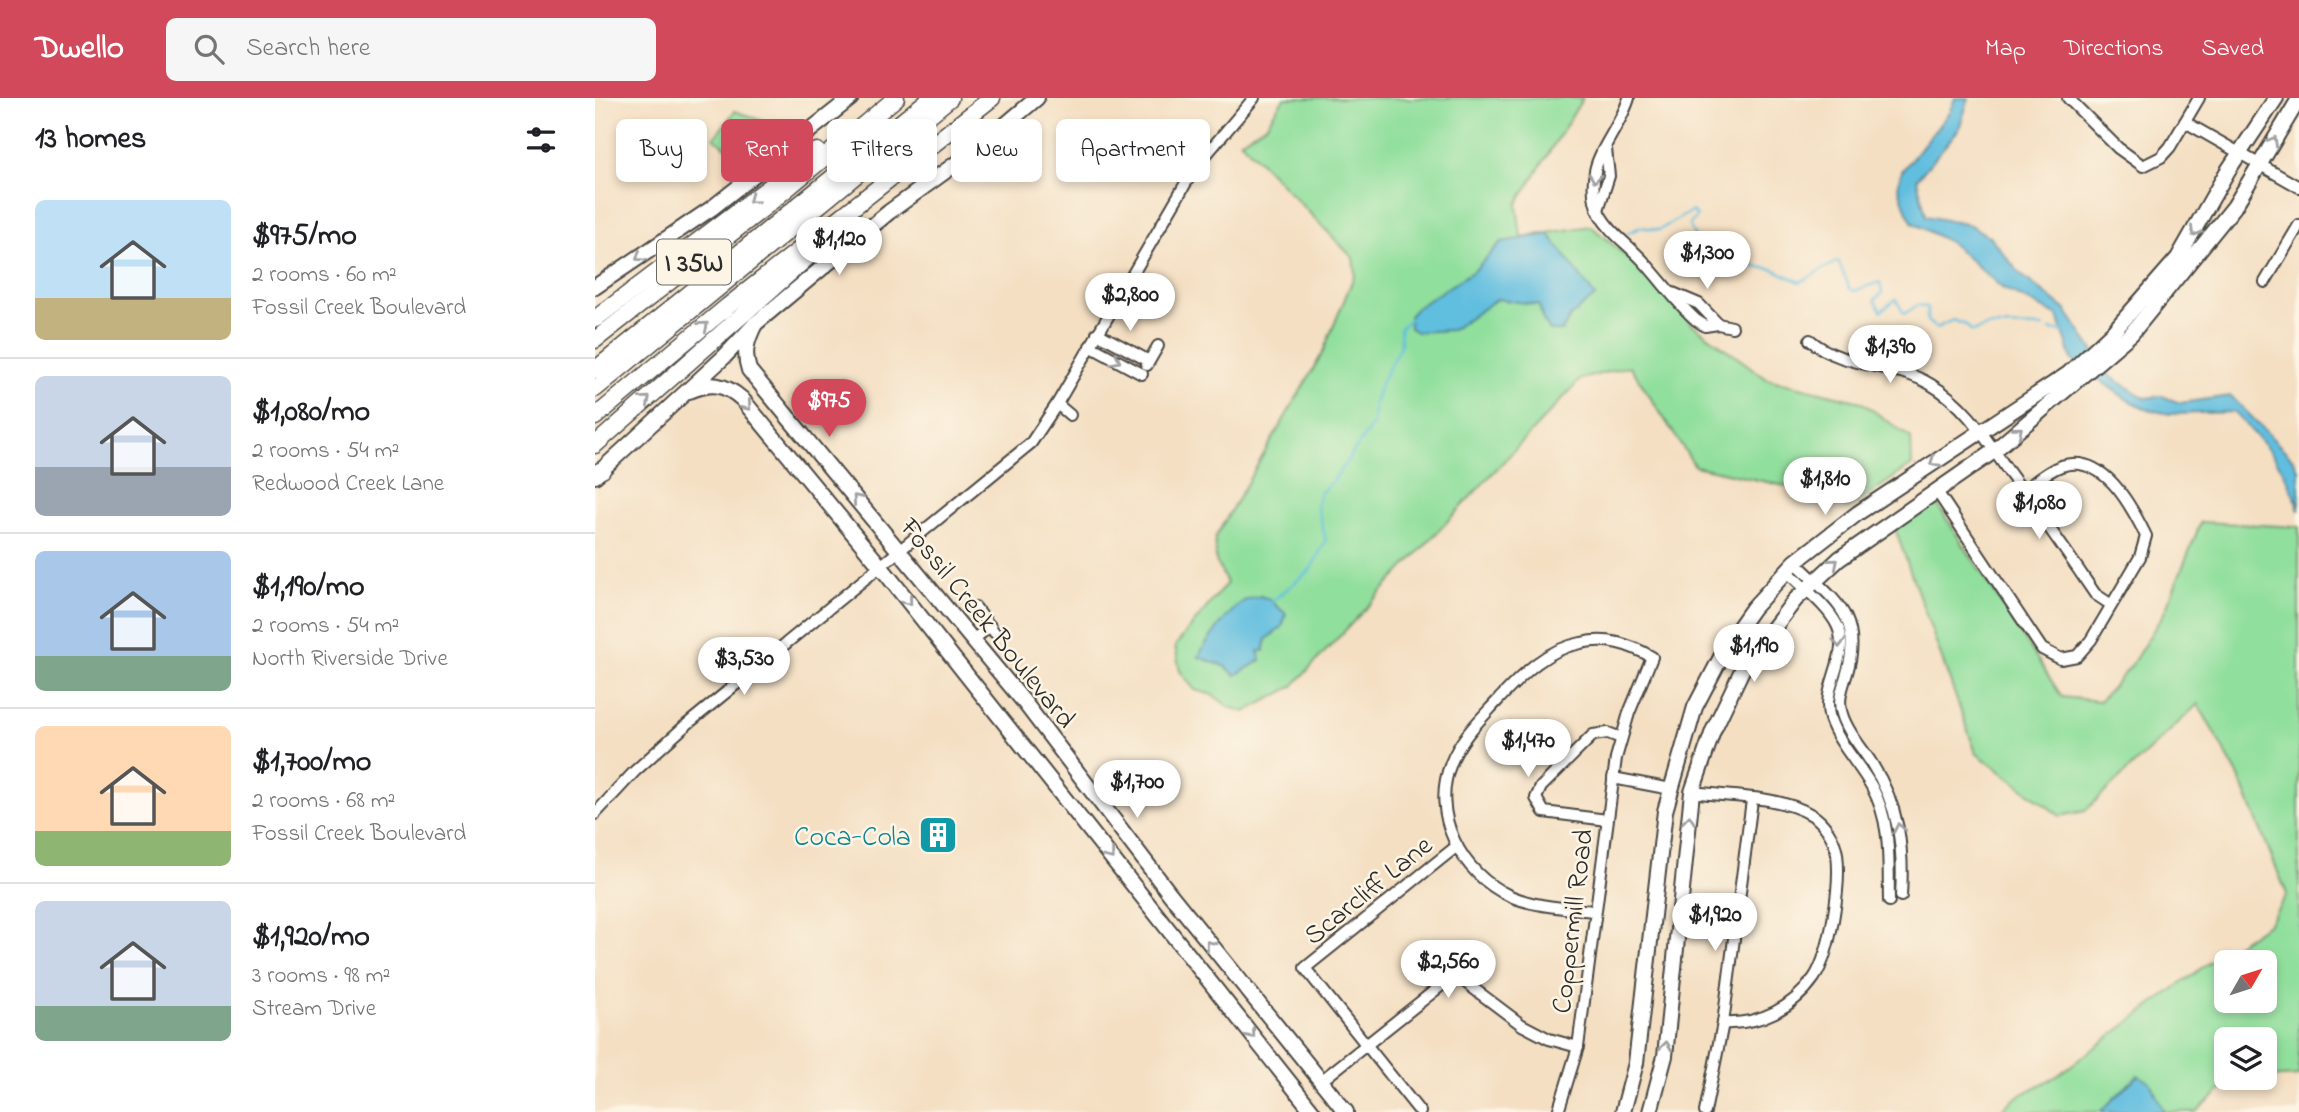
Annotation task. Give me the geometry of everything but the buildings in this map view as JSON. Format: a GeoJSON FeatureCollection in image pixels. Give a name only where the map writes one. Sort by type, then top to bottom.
{"type":"FeatureCollection","features":[{"type":"Feature","properties":{"kind":"highway"},"geometry":{"type":"LineString","coordinates":[[595,319],[885,98]]}},
{"type":"Feature","properties":{"kind":"highway","name":"I 35W"},"geometry":{"type":"LineString","coordinates":[[595,340],[761,210],[896,98]]}},
{"type":"Feature","properties":{"kind":"highway"},"geometry":{"type":"LineString","coordinates":[[599,365],[931,98]]}},
{"type":"Feature","properties":{"kind":"highway"},"geometry":{"type":"LineString","coordinates":[[595,389],[950,98]]}},
{"type":"Feature","properties":{"kind":"highway"},"geometry":{"type":"LineString","coordinates":[[937,142],[992,98]]}},
{"type":"Feature","properties":{"kind":"highway"},"geometry":{"type":"LineString","coordinates":[[595,416],[886,182]]}},
{"type":"Feature","properties":{"kind":"highway"},"geometry":{"type":"LineString","coordinates":[[595,445],[776,284],[897,182]]}},
{"type":"Feature","properties":{"kind":"highway"},"geometry":{"type":"LineString","coordinates":[[595,396],[625,366]]}},
{"type":"Feature","properties":{"kind":"main road"},"geometry":{"type":"LineString","coordinates":[[595,287],[712,208],[851,98]]}},
{"type":"Feature","properties":{"kind":"main road"},"geometry":{"type":"LineString","coordinates":[[597,473],[689,391],[755,324],[889,212],[979,146],[1037,98]]}},
{"type":"Feature","properties":{"kind":"main road"},"geometry":{"type":"LineString","coordinates":[[2111,343],[2178,258],[2239,153],[2276,98]]}},
{"type":"Feature","properties":{"kind":"main road"},"geometry":{"type":"LineString","coordinates":[[1650,1112],[1665,1056],[1692,792],[1730,690],[1773,627],[1809,585],[1860,543],[1994,451],[2177,280],[2239,199],[2299,99]]}},
{"type":"Feature","properties":{"kind":"main road","name":"Fossil Creek Boulevard"},"geometry":{"type":"LineString","coordinates":[[755,324],[746,342],[745,358],[749,370],[973,640],[1170,894],[1346,1112]]}},
{"type":"Feature","properties":{"kind":"main road"},"geometry":{"type":"LineString","coordinates":[[1623,1112],[1636,1063],[1661,831],[1687,731],[1711,673],[1753,608],[1791,566],[1859,513],[1981,430],[2076,376]]}},
{"type":"Feature","properties":{"kind":"main road","name":"Fossil Creek Boulevard"},"geometry":{"type":"LineString","coordinates":[[689,391],[715,384],[733,391],[742,399],[881,567],[1314,1112]]}},
{"type":"Feature","properties":{"kind":"main road"},"geometry":{"type":"LineString","coordinates":[[1671,789],[1692,792]]}},
{"type":"Feature","properties":{"kind":"main road"},"geometry":{"type":"LineString","coordinates":[[1152,907],[1170,894]]}},
{"type":"Feature","properties":{"kind":"main road"},"geometry":{"type":"LineString","coordinates":[[1648,957],[1673,960]]}},
{"type":"Feature","properties":{"kind":"street"},"geometry":{"type":"LineString","coordinates":[[595,814],[635,771],[685,726],[1019,454],[1038,434],[1194,169],[1254,98]]}},
{"type":"Feature","properties":{"kind":"street"},"geometry":{"type":"LineString","coordinates":[[1629,98],[1606,149],[1609,176],[1598,210],[1611,233],[1673,293],[1699,304],[1718,324],[1732,327]]}},
{"type":"Feature","properties":{"kind":"street"},"geometry":{"type":"LineString","coordinates":[[2068,98],[2132,160],[2143,166],[2163,155],[2199,98]]}},
{"type":"Feature","properties":{"kind":"street"},"geometry":{"type":"LineString","coordinates":[[2185,122],[2299,187]]}},
{"type":"Feature","properties":{"kind":"street"},"geometry":{"type":"LineString","coordinates":[[2265,282],[2299,225]]}},
{"type":"Feature","properties":{"kind":"street"},"geometry":{"type":"LineString","coordinates":[[1097,334],[1149,361]]}},
{"type":"Feature","properties":{"kind":"street"},"geometry":{"type":"LineString","coordinates":[[1810,340],[1831,355],[1905,372],[1930,383],[1958,404],[1981,430],[2095,594],[2110,604]]}},
{"type":"Feature","properties":{"kind":"street"},"geometry":{"type":"LineString","coordinates":[[1090,346],[1141,376],[1158,346]]}},
{"type":"Feature","properties":{"kind":"street"},"geometry":{"type":"LineString","coordinates":[[1057,404],[1070,415]]}},
{"type":"Feature","properties":{"kind":"street"},"geometry":{"type":"LineString","coordinates":[[1935,490],[2042,649],[2061,659],[2077,656],[2091,640],[2140,557],[2146,536],[2116,488],[2103,474],[2072,464],[2049,472],[2024,490]]}},
{"type":"Feature","properties":{"kind":"street"},"geometry":{"type":"LineString","coordinates":[[1791,566],[1809,585],[1831,616],[1841,638],[1827,705],[1833,727],[1873,789],[1882,810],[1890,852],[1889,901]]}},
{"type":"Feature","properties":{"kind":"street"},"geometry":{"type":"LineString","coordinates":[[1809,585],[1841,608],[1854,637],[1840,704],[1844,721],[1878,774],[1894,806],[1903,851],[1901,896]]}},
{"type":"Feature","properties":{"kind":"street"},"geometry":{"type":"LineString","coordinates":[[963,628],[978,611],[993,629],[973,640]]}},
{"type":"Feature","properties":{"kind":"street","name":"Coppermill Road"},"geometry":{"type":"LineString","coordinates":[[1457,846],[1448,826],[1445,806],[1450,765],[1471,729],[1524,673],[1560,649],[1590,641],[1615,642],[1652,657],[1621,738],[1593,911],[1578,1047],[1558,1112]]}},
{"type":"Feature","properties":{"kind":"street"},"geometry":{"type":"LineString","coordinates":[[1607,820],[1544,812],[1536,798],[1541,788],[1593,735],[1608,733],[1621,738]]}},
{"type":"Feature","properties":{"kind":"street"},"geometry":{"type":"LineString","coordinates":[[1613,778],[1671,789]]}},
{"type":"Feature","properties":{"kind":"street"},"geometry":{"type":"LineString","coordinates":[[1692,792],[1752,800],[1803,811],[1814,816],[1831,835],[1837,854],[1835,902],[1824,960],[1801,993],[1780,1010],[1755,1020],[1723,1023]]}},
{"type":"Feature","properties":{"kind":"street"},"geometry":{"type":"LineString","coordinates":[[1705,1112],[1723,1023],[1752,800]]}},
{"type":"Feature","properties":{"kind":"street"},"geometry":{"type":"LineString","coordinates":[[1457,846],[1482,879],[1509,895],[1543,905],[1593,911]]}},
{"type":"Feature","properties":{"kind":"street","name":"Scarcliff Lane"},"geometry":{"type":"LineString","coordinates":[[1366,1045],[1305,968],[1457,846]]}},
{"type":"Feature","properties":{"kind":"street"},"geometry":{"type":"LineString","coordinates":[[1321,1081],[1443,984],[1457,976],[1522,1025],[1563,1044],[1578,1047]]}},
{"type":"Feature","properties":{"kind":"street"},"geometry":{"type":"LineString","coordinates":[[1366,1045],[1420,1112]]}},
{"type":"Feature","properties":{"kind":"green space"},"geometry":{"type":"Polygon","coordinates":[[[1284,98],[1583,98],[1517,204],[1521,237],[1591,226],[1635,264],[1692,324],[1767,379],[1861,402],[1911,438],[1912,465],[1848,509],[1794,488],[1695,466],[1630,366],[1581,379],[1292,687],[1245,712],[1229,707],[1213,695],[1195,690],[1180,671],[1175,646],[1227,583],[1216,561],[1215,538],[1322,354],[1355,274],[1353,258],[1240,141],[1267,124],[1284,98]]]}},
{"type":"Feature","properties":{"kind":"green space"},"geometry":{"type":"Polygon","coordinates":[[[735,111],[757,119],[729,119],[735,111]]]}},
{"type":"Feature","properties":{"kind":"green space"},"geometry":{"type":"Polygon","coordinates":[[[721,129],[721,143],[714,138],[721,129]]]}},
{"type":"Feature","properties":{"kind":"green space"},"geometry":{"type":"Polygon","coordinates":[[[1935,501],[2062,697],[2100,701],[2131,666],[2164,613],[2201,522],[2299,527],[2299,1076],[2277,1077],[2277,1027],[2214,1027],[2214,1090],[2221,1090],[2196,1112],[1998,1112],[2017,1097],[2057,1076],[2214,959],[2214,1013],[2277,1013],[2277,950],[2228,950],[2269,923],[2287,894],[2239,777],[2198,704],[2085,811],[2060,816],[1976,753],[1895,529],[1935,501]]]}},
{"type":"Feature","properties":{"kind":"water"},"geometry":{"type":"Polygon","coordinates":[[[1955,98],[1969,98],[1959,129],[1917,179],[1926,216],[1970,225],[1991,238],[2020,274],[2066,310],[2110,376],[2145,398],[2162,396],[2180,403],[2231,396],[2293,459],[2299,470],[2299,511],[2282,469],[2234,412],[2170,414],[2145,409],[2126,399],[2072,360],[2058,316],[2002,288],[1951,243],[1913,223],[1898,186],[1902,171],[1949,113],[1955,98]]]}},
{"type":"Feature","properties":{"kind":"water"},"geometry":{"type":"Polygon","coordinates":[[[1549,234],[1595,296],[1571,316],[1562,331],[1550,331],[1542,318],[1539,305],[1497,299],[1452,330],[1417,332],[1410,328],[1409,316],[1416,308],[1475,270],[1501,242],[1549,234]]]}},
{"type":"Feature","properties":{"kind":"water"},"geometry":{"type":"Polygon","coordinates":[[[1260,596],[1269,599],[1286,614],[1282,627],[1267,639],[1264,651],[1258,651],[1261,660],[1236,675],[1224,666],[1199,657],[1211,636],[1232,611],[1244,601],[1260,596]]]}},
{"type":"Feature","properties":{"kind":"water"},"geometry":{"type":"Polygon","coordinates":[[[2138,1075],[2150,1082],[2164,1112],[2100,1112],[2138,1075]]]}},
{"type":"Feature","properties":{"kind":"waterway"},"geometry":{"type":"LineString","coordinates":[[1628,233],[1641,227],[1659,230],[1692,211],[1697,216],[1689,225],[1696,239],[1725,244],[1728,253],[1749,258],[1755,267],[1773,269],[1800,282],[1838,261],[1850,289],[1854,291],[1880,282],[1882,293],[1875,300],[1881,311],[1896,299],[1904,314],[1918,305],[1927,307],[1927,321],[1936,328],[1953,320],[1966,325],[1972,332],[1989,326],[2043,327]]}},
{"type":"Feature","properties":{"kind":"waterway"},"geometry":{"type":"LineString","coordinates":[[1269,604],[1310,570],[1326,541],[1317,505],[1320,493],[1333,481],[1373,424],[1374,405],[1380,385],[1401,344],[1400,328],[1410,319]]}},
{"type":"Feature","properties":{"kind":"waterway"},"geometry":{"type":"LineString","coordinates":[[2050,330],[2067,332]]}},
{"type":"Feature","properties":{"kind":"place","name":"Coca-Cola"},"geometry":{"type":"Point","coordinates":[938,835]}}]}
